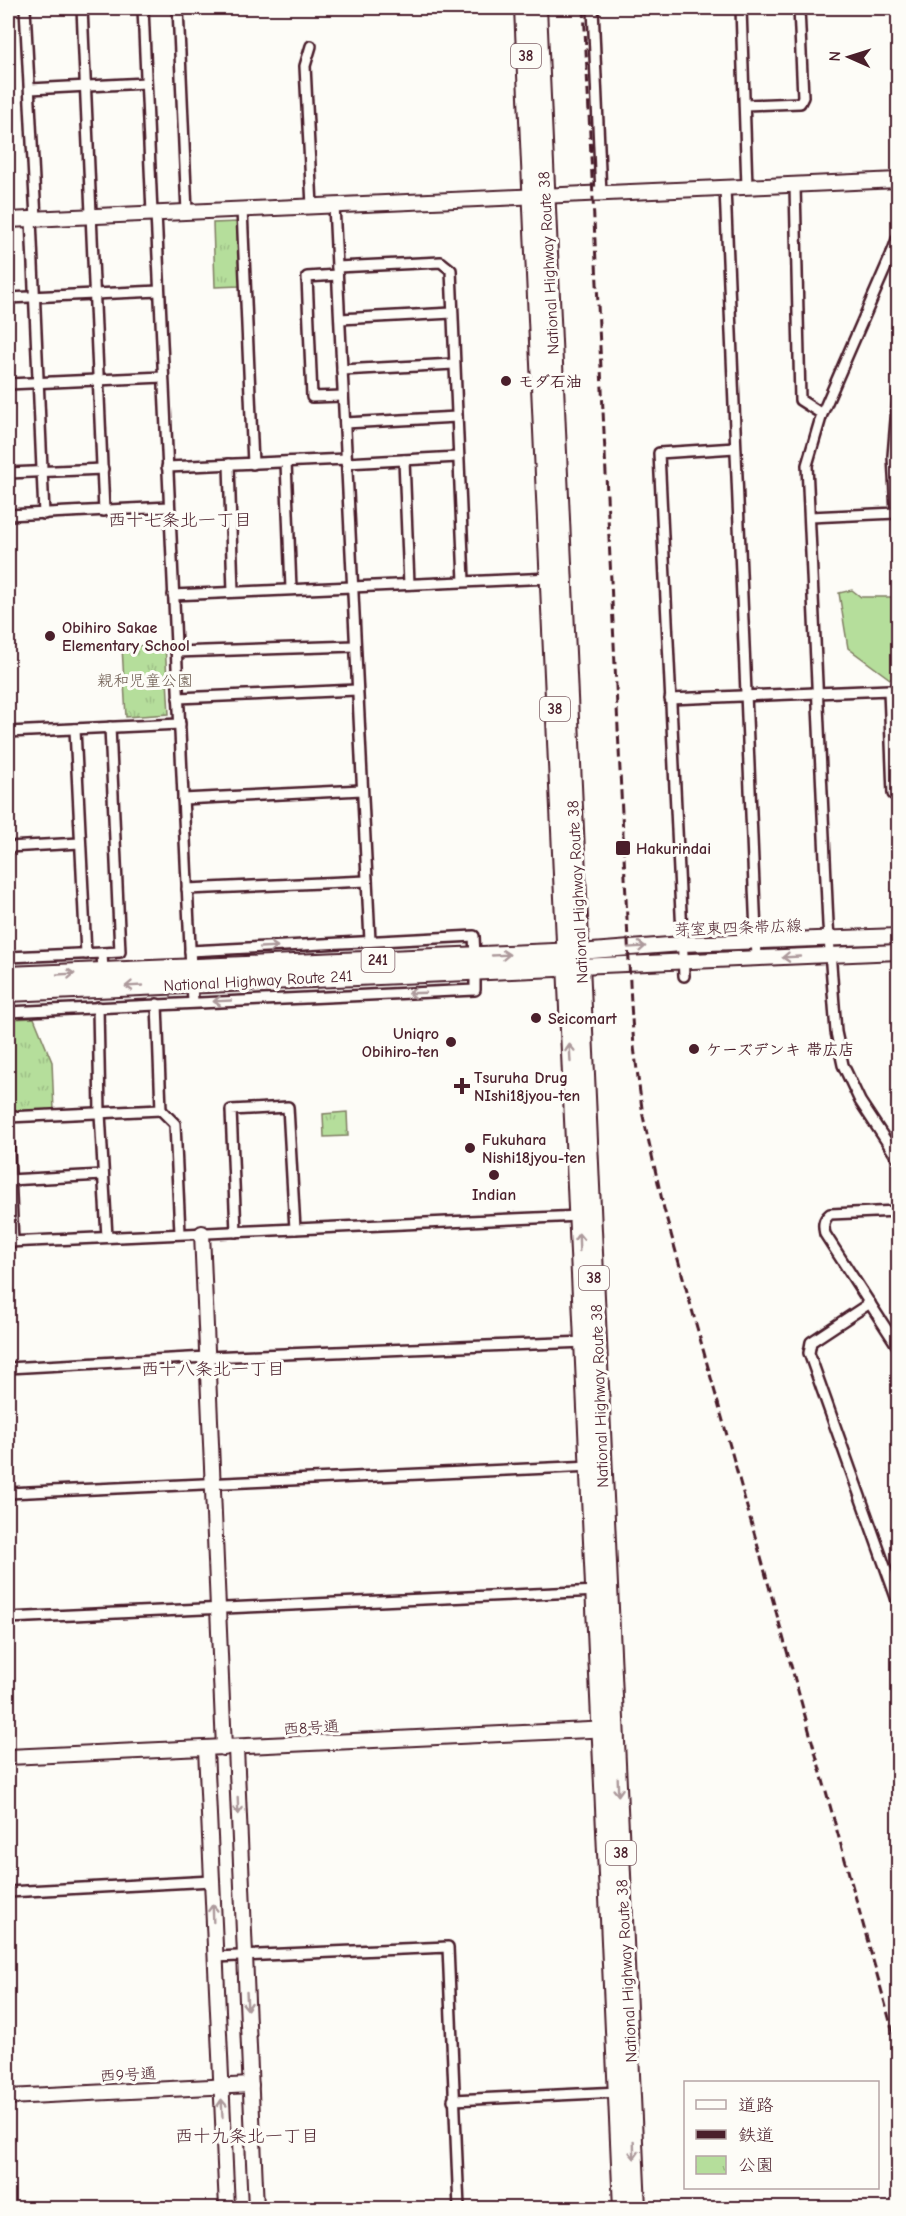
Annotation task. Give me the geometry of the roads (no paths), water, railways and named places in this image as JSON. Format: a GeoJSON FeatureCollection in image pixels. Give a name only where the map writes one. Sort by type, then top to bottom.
{"type":"FeatureCollection","features":[{"type":"Feature","properties":{"kind":"highway","name":"National Highway Route 38"},"geometry":{"type":"LineString","coordinates":[[524,8],[539,196]]}},
{"type":"Feature","properties":{"kind":"highway","name":"National Highway Route 38"},"geometry":{"type":"LineString","coordinates":[[537,8],[539,196],[624,2092],[623,2208]]}},
{"type":"Feature","properties":{"kind":"highway","name":"National Highway Route 241"},"geometry":{"type":"LineString","coordinates":[[8,992],[191,967],[475,963],[573,959]]}},
{"type":"Feature","properties":{"kind":"highway","name":"241"},"geometry":{"type":"LineString","coordinates":[[8,976],[191,967]]}},
{"type":"Feature","properties":{"kind":"highway","name":"National Highway Route 38"},"geometry":{"type":"LineString","coordinates":[[624,2092],[636,2208]]}},
{"type":"Feature","properties":{"kind":"street"},"geometry":{"type":"LineString","coordinates":[[25,8],[30,88],[34,297],[44,514]]}},
{"type":"Feature","properties":{"kind":"street"},"geometry":{"type":"LineString","coordinates":[[82,8],[105,511]]}},
{"type":"Feature","properties":{"kind":"street"},"geometry":{"type":"LineString","coordinates":[[143,8],[193,1002]]}},
{"type":"Feature","properties":{"kind":"street"},"geometry":{"type":"LineString","coordinates":[[178,8],[188,212]]}},
{"type":"Feature","properties":{"kind":"street"},"geometry":{"type":"LineString","coordinates":[[593,8],[601,194]]}},
{"type":"Feature","properties":{"kind":"street"},"geometry":{"type":"LineString","coordinates":[[741,8],[747,187]]}},
{"type":"Feature","properties":{"kind":"street"},"geometry":{"type":"LineString","coordinates":[[745,105],[800,103],[803,97],[799,8]]}},
{"type":"Feature","properties":{"kind":"street"},"geometry":{"type":"LineString","coordinates":[[311,46],[305,66],[312,206]]}},
{"type":"Feature","properties":{"kind":"street"},"geometry":{"type":"LineString","coordinates":[[30,88],[146,83]]}},
{"type":"Feature","properties":{"kind":"street"},"geometry":{"type":"LineString","coordinates":[[8,220],[898,180]]}},
{"type":"Feature","properties":{"kind":"street"},"geometry":{"type":"LineString","coordinates":[[795,186],[800,400],[822,414]]}},
{"type":"Feature","properties":{"kind":"street"},"geometry":{"type":"LineString","coordinates":[[725,188],[757,958]]}},
{"type":"Feature","properties":{"kind":"street"},"geometry":{"type":"LineString","coordinates":[[334,205],[370,940]]}},
{"type":"Feature","properties":{"kind":"street"},"geometry":{"type":"LineString","coordinates":[[242,209],[253,464]]}},
{"type":"Feature","properties":{"kind":"street"},"geometry":{"type":"LineString","coordinates":[[898,237],[895,255],[822,414],[807,465],[829,940],[836,1032],[843,1065],[860,1101],[898,1159]]}},
{"type":"Feature","properties":{"kind":"street"},"geometry":{"type":"LineString","coordinates":[[343,396],[312,398],[307,277],[337,271],[441,262],[451,270],[464,582]]}},
{"type":"Feature","properties":{"kind":"street"},"geometry":{"type":"LineString","coordinates":[[8,298],[159,291]]}},
{"type":"Feature","properties":{"kind":"street"},"geometry":{"type":"LineString","coordinates":[[340,319],[452,313]]}},
{"type":"Feature","properties":{"kind":"street"},"geometry":{"type":"LineString","coordinates":[[342,370],[454,364]]}},
{"type":"Feature","properties":{"kind":"street"},"geometry":{"type":"LineString","coordinates":[[8,384],[163,377]]}},
{"type":"Feature","properties":{"kind":"street"},"geometry":{"type":"LineString","coordinates":[[810,517],[896,513],[893,456],[898,395]]}},
{"type":"Feature","properties":{"kind":"street"},"geometry":{"type":"LineString","coordinates":[[345,423],[457,417]]}},
{"type":"Feature","properties":{"kind":"street"},"geometry":{"type":"LineString","coordinates":[[684,976],[659,453],[735,448]]}},
{"type":"Feature","properties":{"kind":"street"},"geometry":{"type":"LineString","coordinates":[[167,467],[458,458]]}},
{"type":"Feature","properties":{"kind":"street"},"geometry":{"type":"LineString","coordinates":[[404,460],[409,584]]}},
{"type":"Feature","properties":{"kind":"street"},"geometry":{"type":"LineString","coordinates":[[286,462],[291,590]]}},
{"type":"Feature","properties":{"kind":"street"},"geometry":{"type":"LineString","coordinates":[[229,464],[233,592]]}},
{"type":"Feature","properties":{"kind":"street"},"geometry":{"type":"LineString","coordinates":[[8,473],[103,469]]}},
{"type":"Feature","properties":{"kind":"street"},"geometry":{"type":"LineString","coordinates":[[8,515],[169,507]]}},
{"type":"Feature","properties":{"kind":"street"},"geometry":{"type":"LineString","coordinates":[[173,595],[556,577]]}},
{"type":"Feature","properties":{"kind":"street"},"geometry":{"type":"LineString","coordinates":[[176,652],[355,646]]}},
{"type":"Feature","properties":{"kind":"street"},"geometry":{"type":"LineString","coordinates":[[178,698],[356,690]]}},
{"type":"Feature","properties":{"kind":"street"},"geometry":{"type":"LineString","coordinates":[[670,699],[889,690],[893,794]]}},
{"type":"Feature","properties":{"kind":"street"},"geometry":{"type":"LineString","coordinates":[[8,732],[180,724]]}},
{"type":"Feature","properties":{"kind":"street"},"geometry":{"type":"LineString","coordinates":[[8,957],[120,952],[110,727]]}},
{"type":"Feature","properties":{"kind":"street"},"geometry":{"type":"LineString","coordinates":[[75,729],[86,954]]}},
{"type":"Feature","properties":{"kind":"street"},"geometry":{"type":"LineString","coordinates":[[183,799],[362,790]]}},
{"type":"Feature","properties":{"kind":"street"},"geometry":{"type":"LineString","coordinates":[[8,847],[80,843]]}},
{"type":"Feature","properties":{"kind":"street"},"geometry":{"type":"LineString","coordinates":[[187,889],[368,881]]}},
{"type":"Feature","properties":{"kind":"street"},"geometry":{"type":"LineString","coordinates":[[8,1012],[475,990],[474,936],[370,940],[191,967]]}},
{"type":"Feature","properties":{"kind":"street","name":"芽室東四条帯広線"},"geometry":{"type":"LineString","coordinates":[[573,959],[682,944],[898,936]]}},
{"type":"Feature","properties":{"kind":"street","name":"芽室東四条帯広線"},"geometry":{"type":"LineString","coordinates":[[573,959],[683,962],[898,952]]}},
{"type":"Feature","properties":{"kind":"street"},"geometry":{"type":"LineString","coordinates":[[102,953],[103,972]]}},
{"type":"Feature","properties":{"kind":"street"},"geometry":{"type":"LineString","coordinates":[[157,1004],[161,1110],[175,1124],[180,1233]]}},
{"type":"Feature","properties":{"kind":"street"},"geometry":{"type":"LineString","coordinates":[[98,1007],[99,1113],[107,1237]]}},
{"type":"Feature","properties":{"kind":"street"},"geometry":{"type":"LineString","coordinates":[[236,1232],[231,1110],[288,1107],[295,1229]]}},
{"type":"Feature","properties":{"kind":"street"},"geometry":{"type":"LineString","coordinates":[[8,1117],[161,1110]]}},
{"type":"Feature","properties":{"kind":"street"},"geometry":{"type":"LineString","coordinates":[[8,1127],[10,1242],[584,1216]]}},
{"type":"Feature","properties":{"kind":"street"},"geometry":{"type":"LineString","coordinates":[[9,1180],[103,1175]]}},
{"type":"Feature","properties":{"kind":"street"},"geometry":{"type":"LineString","coordinates":[[898,1211],[830,1214],[823,1225],[825,1234],[898,1347]]}},
{"type":"Feature","properties":{"kind":"street"},"geometry":{"type":"LineString","coordinates":[[201,1233],[218,1609],[245,1955],[256,2208]]}},
{"type":"Feature","properties":{"kind":"street"},"geometry":{"type":"LineString","coordinates":[[870,1303],[811,1342],[809,1353],[898,1603]]}},
{"type":"Feature","properties":{"kind":"street"},"geometry":{"type":"LineString","coordinates":[[8,1368],[207,1357],[590,1342]]}},
{"type":"Feature","properties":{"kind":"street"},"geometry":{"type":"LineString","coordinates":[[8,1493],[595,1466]]}},
{"type":"Feature","properties":{"kind":"street"},"geometry":{"type":"LineString","coordinates":[[8,1618],[602,1591]]}},
{"type":"Feature","properties":{"kind":"street","name":"西8号通"},"geometry":{"type":"LineString","coordinates":[[8,1757],[608,1729]]}},
{"type":"Feature","properties":{"kind":"street"},"geometry":{"type":"LineString","coordinates":[[206,1749],[227,2208]]}},
{"type":"Feature","properties":{"kind":"street"},"geometry":{"type":"LineString","coordinates":[[8,1892],[212,1881]]}},
{"type":"Feature","properties":{"kind":"street"},"geometry":{"type":"LineString","coordinates":[[215,1957],[447,1947],[459,2208]]}},
{"type":"Feature","properties":{"kind":"street","name":"西9号通"},"geometry":{"type":"LineString","coordinates":[[8,2097],[251,2085]]}},
{"type":"Feature","properties":{"kind":"street"},"geometry":{"type":"LineString","coordinates":[[453,2100],[624,2092]]}},
{"type":"Feature","properties":{"kind":"railway"},"geometry":{"type":"LineString","coordinates":[[584,8],[631,1004],[643,1116],[664,1209],[898,2050]]}},
{"type":"Feature","properties":{"kind":"place","name":"モダ石油"},"geometry":{"type":"Point","coordinates":[506,381]}},
{"type":"Feature","properties":{"kind":"place","name":"Obihiro Sakae Elementary School"},"geometry":{"type":"Point","coordinates":[50,636]}},
{"type":"Feature","properties":{"kind":"place","name":"Hakurindai"},"geometry":{"type":"Point","coordinates":[623,848]}},
{"type":"Feature","properties":{"kind":"place","name":"Seicomart"},"geometry":{"type":"Point","coordinates":[536,1018]}},
{"type":"Feature","properties":{"kind":"place","name":"Uniqro Obihiro-ten"},"geometry":{"type":"Point","coordinates":[451,1042]}},
{"type":"Feature","properties":{"kind":"place","name":"ケーズデンキ 帯広店"},"geometry":{"type":"Point","coordinates":[694,1049]}},
{"type":"Feature","properties":{"kind":"place","name":"Tsuruha Drug NIshi18jyou-ten"},"geometry":{"type":"Point","coordinates":[462,1086]}},
{"type":"Feature","properties":{"kind":"place","name":"Fukuhara Nishi18jyou-ten"},"geometry":{"type":"Point","coordinates":[470,1148]}},
{"type":"Feature","properties":{"kind":"place","name":"Indian"},"geometry":{"type":"Point","coordinates":[494,1175]}},
{"type":"Feature","properties":{"kind":"district","name":"西十七条北一丁目"},"geometry":{"type":"Point","coordinates":[180,520]}},
{"type":"Feature","properties":{"kind":"district","name":"西十八条北一丁目"},"geometry":{"type":"Point","coordinates":[213,1369]}},
{"type":"Feature","properties":{"kind":"district","name":"西十九条北一丁目"},"geometry":{"type":"Point","coordinates":[247,2136]}},
{"type":"Feature","properties":{"kind":"park label","name":"親和児童公園"},"geometry":{"type":"Point","coordinates":[145,680]}}]}
